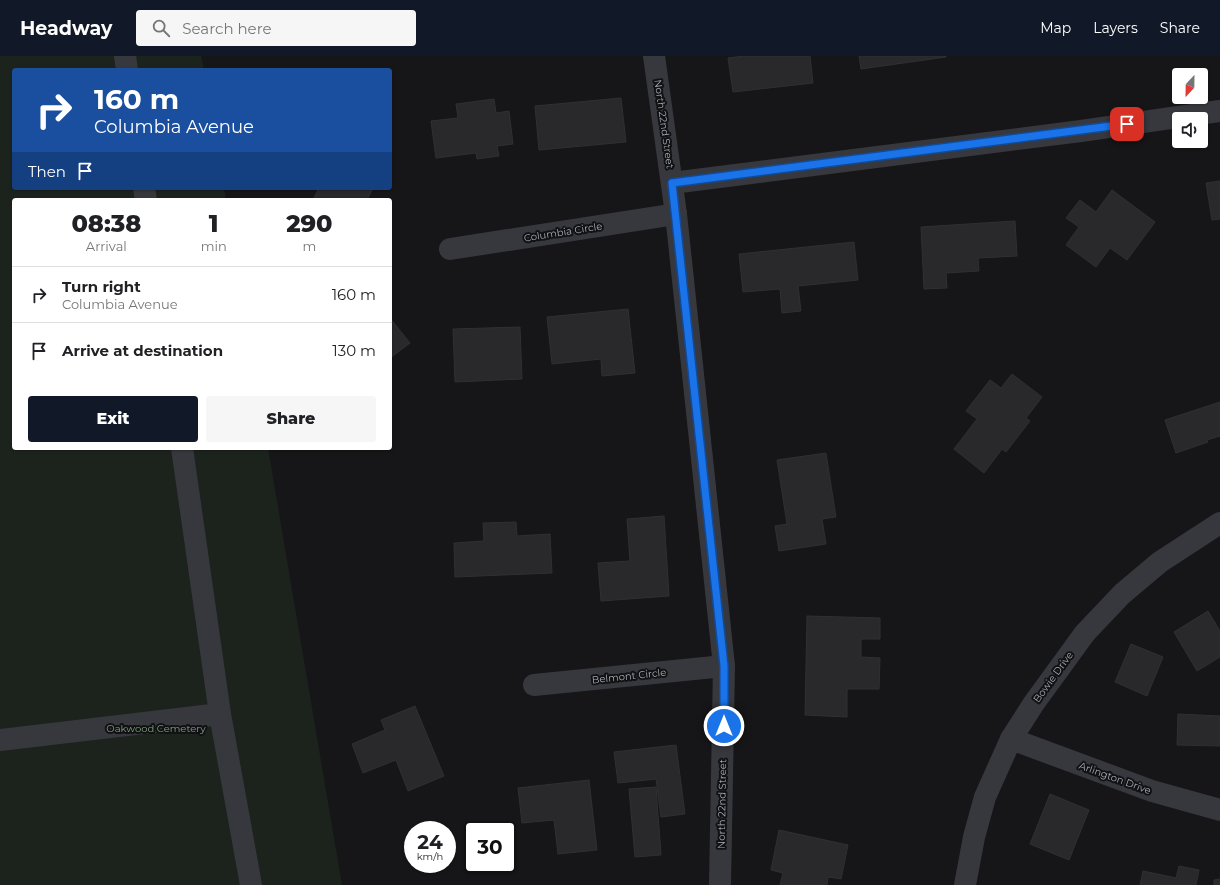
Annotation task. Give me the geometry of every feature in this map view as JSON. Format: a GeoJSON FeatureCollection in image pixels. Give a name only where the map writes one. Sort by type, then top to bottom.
{"type":"FeatureCollection","features":[{"type":"Feature","properties":{"kind":"street"},"geometry":{"type":"LineString","coordinates":[[125,56],[127,68]]}},
{"type":"Feature","properties":{"kind":"street","name":"North 22nd Street"},"geometry":{"type":"LineString","coordinates":[[654,56],[676,214],[724,666],[720,885]]}},
{"type":"Feature","properties":{"kind":"street"},"geometry":{"type":"LineString","coordinates":[[672,183],[1081,131],[1220,111]]}},
{"type":"Feature","properties":{"kind":"street","name":"Columbia Circle"},"geometry":{"type":"LineString","coordinates":[[450,249],[676,214]]}},
{"type":"Feature","properties":{"kind":"street"},"geometry":{"type":"LineString","coordinates":[[182,450],[220,714],[251,885]]}},
{"type":"Feature","properties":{"kind":"street","name":"Bowie Drive"},"geometry":{"type":"LineString","coordinates":[[965,885],[974,837],[985,797],[1012,739],[1034,703],[1085,633],[1122,594],[1160,562],[1220,523]]}},
{"type":"Feature","properties":{"kind":"street","name":"Belmont Circle"},"geometry":{"type":"LineString","coordinates":[[534,685],[724,666]]}},
{"type":"Feature","properties":{"kind":"street"},"geometry":{"type":"LineString","coordinates":[[0,740],[220,714]]}},
{"type":"Feature","properties":{"kind":"street","name":"Arlington Drive"},"geometry":{"type":"LineString","coordinates":[[1012,739],[1152,791],[1220,810]]}},
{"type":"Feature","properties":{"kind":"green space","name":"Oakwood Cemetery"},"geometry":{"type":"Polygon","coordinates":[[[0,56],[201,56],[204,68],[12,68],[12,190],[224,190],[226,198],[12,198],[12,450],[268,450],[342,885],[0,885],[0,56]]]}},
{"type":"Feature","properties":{"kind":"building"},"geometry":{"type":"Polygon","coordinates":[[[744,56],[810,56],[813,83],[733,92],[728,58],[744,56]]]}},
{"type":"Feature","properties":{"kind":"building"},"geometry":{"type":"Polygon","coordinates":[[[859,56],[946,56],[946,57],[861,69],[859,56]]]}},
{"type":"Feature","properties":{"kind":"building"},"geometry":{"type":"Polygon","coordinates":[[[621,98],[626,142],[539,150],[535,106],[621,98]]]}},
{"type":"Feature","properties":{"kind":"building"},"geometry":{"type":"Polygon","coordinates":[[[494,99],[496,113],[509,111],[513,144],[497,146],[499,156],[477,159],[476,153],[436,158],[431,121],[458,118],[456,104],[494,99]]]}},
{"type":"Feature","properties":{"kind":"building"},"geometry":{"type":"Polygon","coordinates":[[[1220,181],[1220,219],[1212,220],[1206,183],[1220,181]]]}},
{"type":"Feature","properties":{"kind":"building"},"geometry":{"type":"Polygon","coordinates":[[[318,190],[372,190],[368,198],[314,198],[318,190]]]}},
{"type":"Feature","properties":{"kind":"building"},"geometry":{"type":"Polygon","coordinates":[[[1112,190],[1155,222],[1127,260],[1110,248],[1096,267],[1066,245],[1079,227],[1066,218],[1080,200],[1096,212],[1112,190]]]}},
{"type":"Feature","properties":{"kind":"building"},"geometry":{"type":"Polygon","coordinates":[[[1015,221],[1017,256],[978,258],[979,271],[946,273],[947,288],[924,289],[921,227],[1015,221]]]}},
{"type":"Feature","properties":{"kind":"building"},"geometry":{"type":"Polygon","coordinates":[[[854,242],[858,280],[798,286],[801,311],[782,313],[780,289],[743,292],[739,254],[854,242]]]}},
{"type":"Feature","properties":{"kind":"building"},"geometry":{"type":"Polygon","coordinates":[[[628,309],[635,373],[602,376],[601,359],[552,364],[547,317],[628,309]]]}},
{"type":"Feature","properties":{"kind":"building"},"geometry":{"type":"Polygon","coordinates":[[[392,320],[410,343],[392,356],[392,320]]]}},
{"type":"Feature","properties":{"kind":"building"},"geometry":{"type":"Polygon","coordinates":[[[520,327],[522,379],[455,382],[453,329],[520,327]]]}},
{"type":"Feature","properties":{"kind":"building"},"geometry":{"type":"Polygon","coordinates":[[[1012,374],[1042,397],[1026,418],[1030,421],[1006,452],[1002,449],[984,473],[954,449],[977,419],[966,411],[990,380],[1001,388],[1012,374]]]}},
{"type":"Feature","properties":{"kind":"building"},"geometry":{"type":"Polygon","coordinates":[[[1220,402],[1220,436],[1207,440],[1208,442],[1176,453],[1165,420],[1220,402]]]}},
{"type":"Feature","properties":{"kind":"building"},"geometry":{"type":"Polygon","coordinates":[[[826,453],[836,517],[822,519],[826,544],[779,551],[775,526],[787,524],[777,460],[826,453]]]}},
{"type":"Feature","properties":{"kind":"building"},"geometry":{"type":"Polygon","coordinates":[[[664,516],[669,596],[601,601],[598,563],[630,561],[627,519],[664,516]]]}},
{"type":"Feature","properties":{"kind":"building"},"geometry":{"type":"Polygon","coordinates":[[[516,522],[517,536],[550,534],[552,573],[455,577],[454,543],[484,541],[483,523],[516,522]]]}},
{"type":"Feature","properties":{"kind":"building"},"geometry":{"type":"Polygon","coordinates":[[[1208,611],[1220,631],[1220,657],[1197,671],[1174,632],[1208,611]]]}},
{"type":"Feature","properties":{"kind":"building"},"geometry":{"type":"Polygon","coordinates":[[[807,616],[880,618],[880,639],[861,639],[861,657],[880,658],[879,689],[847,689],[847,717],[805,715],[807,616]]]}},
{"type":"Feature","properties":{"kind":"building"},"geometry":{"type":"Polygon","coordinates":[[[1131,644],[1163,657],[1147,696],[1115,682],[1131,644]]]}},
{"type":"Feature","properties":{"kind":"building"},"geometry":{"type":"Polygon","coordinates":[[[415,706],[444,776],[408,791],[396,760],[363,773],[352,744],[385,730],[381,720],[415,706]]]}},
{"type":"Feature","properties":{"kind":"building"},"geometry":{"type":"Polygon","coordinates":[[[1178,714],[1220,716],[1220,746],[1177,745],[1178,714]]]}},
{"type":"Feature","properties":{"kind":"building"},"geometry":{"type":"Polygon","coordinates":[[[676,745],[685,814],[661,817],[656,779],[618,783],[614,752],[676,745]]]}},
{"type":"Feature","properties":{"kind":"building"},"geometry":{"type":"Polygon","coordinates":[[[589,780],[597,850],[558,854],[554,820],[522,823],[518,788],[589,780]]]}},
{"type":"Feature","properties":{"kind":"building"},"geometry":{"type":"Polygon","coordinates":[[[656,787],[661,855],[635,857],[629,789],[656,787]]]}},
{"type":"Feature","properties":{"kind":"building"},"geometry":{"type":"Polygon","coordinates":[[[1050,794],[1089,810],[1069,860],[1030,844],[1050,794]]]}},
{"type":"Feature","properties":{"kind":"building"},"geometry":{"type":"Polygon","coordinates":[[[779,830],[848,845],[841,879],[828,877],[827,885],[780,885],[783,873],[771,870],[779,830]]]}},
{"type":"Feature","properties":{"kind":"building"},"geometry":{"type":"Polygon","coordinates":[[[1179,866],[1199,870],[1196,885],[1140,885],[1143,871],[1176,878],[1179,866]]]}},
{"type":"Feature","properties":{"kind":"building"},"geometry":{"type":"Polygon","coordinates":[[[1220,879],[1220,885],[1214,885],[1214,880],[1220,879]]]}},
{"type":"Feature","properties":{"kind":"route"},"geometry":{"type":"LineString","coordinates":[[724,726],[724,666],[672,183],[1127,124]]}}]}
